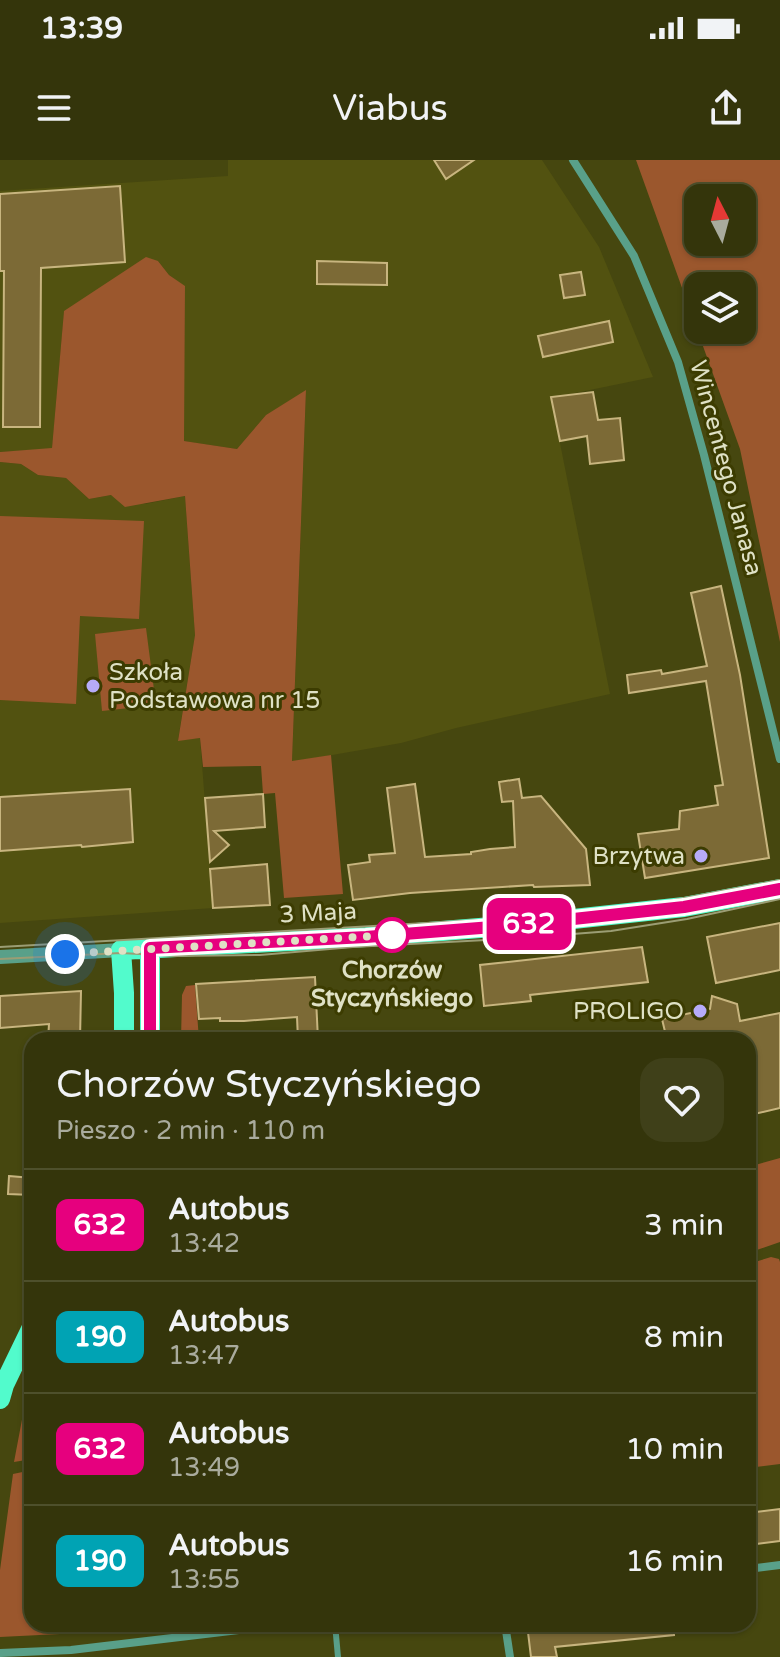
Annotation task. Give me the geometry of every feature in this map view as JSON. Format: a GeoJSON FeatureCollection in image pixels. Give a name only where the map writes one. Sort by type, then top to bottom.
{"type":"FeatureCollection","features":[{"type":"Feature","properties":{"kind":"main road","name":"3 Maja"},"geometry":{"type":"LineString","coordinates":[[121,950],[366,937],[518,925],[684,907],[780,889]]}},
{"type":"Feature","properties":{"kind":"main road"},"geometry":{"type":"LineString","coordinates":[[150,948],[150,1032]]}},
{"type":"Feature","properties":{"kind":"main road"},"geometry":{"type":"LineString","coordinates":[[121,950],[124,1032]]}},
{"type":"Feature","properties":{"kind":"main road"},"geometry":{"type":"LineString","coordinates":[[0,1399],[24,1355]]}},
{"type":"Feature","properties":{"kind":"street","name":"Wincentego Janasa"},"geometry":{"type":"LineString","coordinates":[[573,160],[634,256],[678,362],[780,759]]}},
{"type":"Feature","properties":{"kind":"street","name":"3 Maja"},"geometry":{"type":"LineString","coordinates":[[0,957],[121,950]]}},
{"type":"Feature","properties":{"kind":"street"},"geometry":{"type":"LineString","coordinates":[[756,1568],[780,1565]]}},
{"type":"Feature","properties":{"kind":"street"},"geometry":{"type":"LineString","coordinates":[[0,1653],[71,1654],[232,1632]]}},
{"type":"Feature","properties":{"kind":"street"},"geometry":{"type":"LineString","coordinates":[[506,1632],[510,1657]]}},
{"type":"Feature","properties":{"kind":"lane"},"geometry":{"type":"LineString","coordinates":[[336,1632],[338,1657]]}},
{"type":"Feature","properties":{"kind":"shaded area"},"geometry":{"type":"Polygon","coordinates":[[[228,160],[542,160],[599,247],[653,377],[551,398],[610,694],[401,743],[292,762],[306,391],[266,415],[237,449],[183,441],[185,287],[169,275],[158,261],[64,312],[52,449],[0,452],[0,191],[228,176],[228,160]]]}},
{"type":"Feature","properties":{"kind":"shaded area"},"geometry":{"type":"Polygon","coordinates":[[[636,160],[780,160],[780,642],[740,449],[702,344],[756,344],[756,272],[684,272],[684,293],[636,160]]]}},
{"type":"Feature","properties":{"kind":"shaded area"},"geometry":{"type":"Polygon","coordinates":[[[146,257],[158,261],[169,275],[185,286],[184,441],[237,449],[266,415],[306,390],[292,761],[331,755],[343,894],[284,898],[275,793],[263,794],[261,766],[203,767],[200,738],[178,741],[195,635],[185,496],[125,507],[111,495],[89,499],[66,478],[38,475],[21,464],[0,462],[0,452],[52,448],[64,311],[146,257]]]}},
{"type":"Feature","properties":{"kind":"shaded area","name":"Szkoła Podstawowa nr 15"},"geometry":{"type":"Polygon","coordinates":[[[0,462],[21,464],[38,475],[66,478],[89,499],[111,495],[145,504],[185,496],[195,635],[178,740],[200,738],[213,908],[0,923],[0,462]]]}},
{"type":"Feature","properties":{"kind":"shaded area"},"geometry":{"type":"Polygon","coordinates":[[[0,516],[144,521],[139,619],[80,616],[76,704],[0,700],[0,516]]]}},
{"type":"Feature","properties":{"kind":"shaded area"},"geometry":{"type":"Polygon","coordinates":[[[146,628],[156,705],[102,711],[95,634],[146,628]]]}},
{"type":"Feature","properties":{"kind":"shaded area"},"geometry":{"type":"Polygon","coordinates":[[[195,985],[198,1032],[181,1032],[182,995],[186,986],[195,985]]]}},
{"type":"Feature","properties":{"kind":"shaded area"},"geometry":{"type":"Polygon","coordinates":[[[780,1158],[780,1242],[756,1250],[756,1165],[780,1158]]]}},
{"type":"Feature","properties":{"kind":"shaded area"},"geometry":{"type":"Polygon","coordinates":[[[771,1257],[780,1262],[780,1464],[756,1467],[756,1262],[771,1257]]]}},
{"type":"Feature","properties":{"kind":"shaded area"},"geometry":{"type":"Polygon","coordinates":[[[24,1409],[24,1460],[14,1462],[24,1409]]]}},
{"type":"Feature","properties":{"kind":"shaded area"},"geometry":{"type":"Polygon","coordinates":[[[24,1472],[24,1632],[60,1634],[0,1637],[0,1570],[13,1474],[24,1472]]]}},
{"type":"Feature","properties":{"kind":"building"},"geometry":{"type":"Polygon","coordinates":[[[434,160],[474,160],[446,179],[434,160]]]}},
{"type":"Feature","properties":{"kind":"building"},"geometry":{"type":"Polygon","coordinates":[[[120,186],[125,262],[41,268],[40,427],[3,427],[4,271],[0,271],[0,194],[120,186]]]}},
{"type":"Feature","properties":{"kind":"building"},"geometry":{"type":"Polygon","coordinates":[[[317,261],[387,263],[387,285],[317,284],[317,261]]]}},
{"type":"Feature","properties":{"kind":"building"},"geometry":{"type":"Polygon","coordinates":[[[581,272],[585,295],[564,298],[560,275],[581,272]]]}},
{"type":"Feature","properties":{"kind":"building"},"geometry":{"type":"Polygon","coordinates":[[[609,321],[613,342],[543,357],[538,336],[609,321]]]}},
{"type":"Feature","properties":{"kind":"building"},"geometry":{"type":"Polygon","coordinates":[[[593,392],[598,420],[620,418],[624,460],[590,464],[587,436],[560,441],[551,397],[593,392]]]}},
{"type":"Feature","properties":{"kind":"building"},"geometry":{"type":"Polygon","coordinates":[[[721,586],[740,675],[769,858],[645,878],[638,834],[679,829],[680,811],[718,805],[715,786],[723,785],[706,681],[629,693],[627,675],[661,670],[662,674],[707,666],[691,593],[721,586]]]}},
{"type":"Feature","properties":{"kind":"building"},"geometry":{"type":"Polygon","coordinates":[[[519,779],[522,798],[541,796],[586,849],[590,885],[533,885],[353,900],[348,865],[370,862],[369,855],[395,853],[387,788],[415,784],[425,857],[471,854],[515,847],[513,801],[502,802],[499,782],[519,779]]]}},
{"type":"Feature","properties":{"kind":"building"},"geometry":{"type":"Polygon","coordinates":[[[130,789],[133,842],[0,851],[0,797],[130,789]]]}},
{"type":"Feature","properties":{"kind":"building"},"geometry":{"type":"Polygon","coordinates":[[[263,794],[265,827],[214,831],[229,845],[210,862],[205,798],[263,794]]]}},
{"type":"Feature","properties":{"kind":"building"},"geometry":{"type":"Polygon","coordinates":[[[267,864],[270,905],[213,908],[210,869],[267,864]]]}},
{"type":"Feature","properties":{"kind":"building"},"geometry":{"type":"Polygon","coordinates":[[[780,923],[780,970],[716,983],[707,937],[780,923]]]}},
{"type":"Feature","properties":{"kind":"building"},"geometry":{"type":"Polygon","coordinates":[[[642,947],[648,982],[530,995],[531,1001],[484,1006],[480,965],[642,947]]]}},
{"type":"Feature","properties":{"kind":"building"},"geometry":{"type":"Polygon","coordinates":[[[315,977],[318,1032],[298,1032],[297,1017],[244,1021],[199,1019],[196,984],[315,977]]]}},
{"type":"Feature","properties":{"kind":"building"},"geometry":{"type":"Polygon","coordinates":[[[81,991],[80,1032],[48,1032],[49,1024],[0,1028],[0,996],[81,991]]]}},
{"type":"Feature","properties":{"kind":"building"},"geometry":{"type":"Polygon","coordinates":[[[712,996],[737,1004],[740,1021],[780,1013],[780,1108],[756,1114],[756,1032],[665,1032],[662,1019],[710,1009],[712,996]]]}},
{"type":"Feature","properties":{"kind":"building"},"geometry":{"type":"Polygon","coordinates":[[[9,1176],[24,1177],[24,1195],[8,1194],[9,1176]]]}},
{"type":"Feature","properties":{"kind":"building"},"geometry":{"type":"Polygon","coordinates":[[[780,1509],[780,1541],[756,1544],[756,1512],[780,1509]]]}},
{"type":"Feature","properties":{"kind":"building"},"geometry":{"type":"Polygon","coordinates":[[[528,1632],[674,1632],[674,1635],[555,1647],[557,1657],[531,1657],[528,1632]]]}},
{"type":"Feature","properties":{"kind":"tram line"},"geometry":{"type":"LineString","coordinates":[[0,947],[548,916],[658,903],[780,880]]}},
{"type":"Feature","properties":{"kind":"tram line"},"geometry":{"type":"LineString","coordinates":[[0,959],[121,953],[260,955],[522,938],[611,931],[780,899]]}},
{"type":"Feature","properties":{"kind":"bus line","name":"632"},"geometry":{"type":"LineString","coordinates":[[150,1032],[150,948],[366,937],[518,925],[684,907],[780,889]]}},
{"type":"Feature","properties":{"kind":"place","name":"Szkoła Podstawowa nr 15"},"geometry":{"type":"Point","coordinates":[93,686]}},
{"type":"Feature","properties":{"kind":"place","name":"Brzytwa"},"geometry":{"type":"Point","coordinates":[701,856]}},
{"type":"Feature","properties":{"kind":"place","name":"Chorzów Styczyńskiego"},"geometry":{"type":"Point","coordinates":[392,935]}},
{"type":"Feature","properties":{"kind":"place","name":"PROLIGO"},"geometry":{"type":"Point","coordinates":[700,1011]}},
{"type":"Feature","properties":{"kind":"route"},"geometry":{"type":"LineString","coordinates":[[65,954],[392,935]]}}]}
